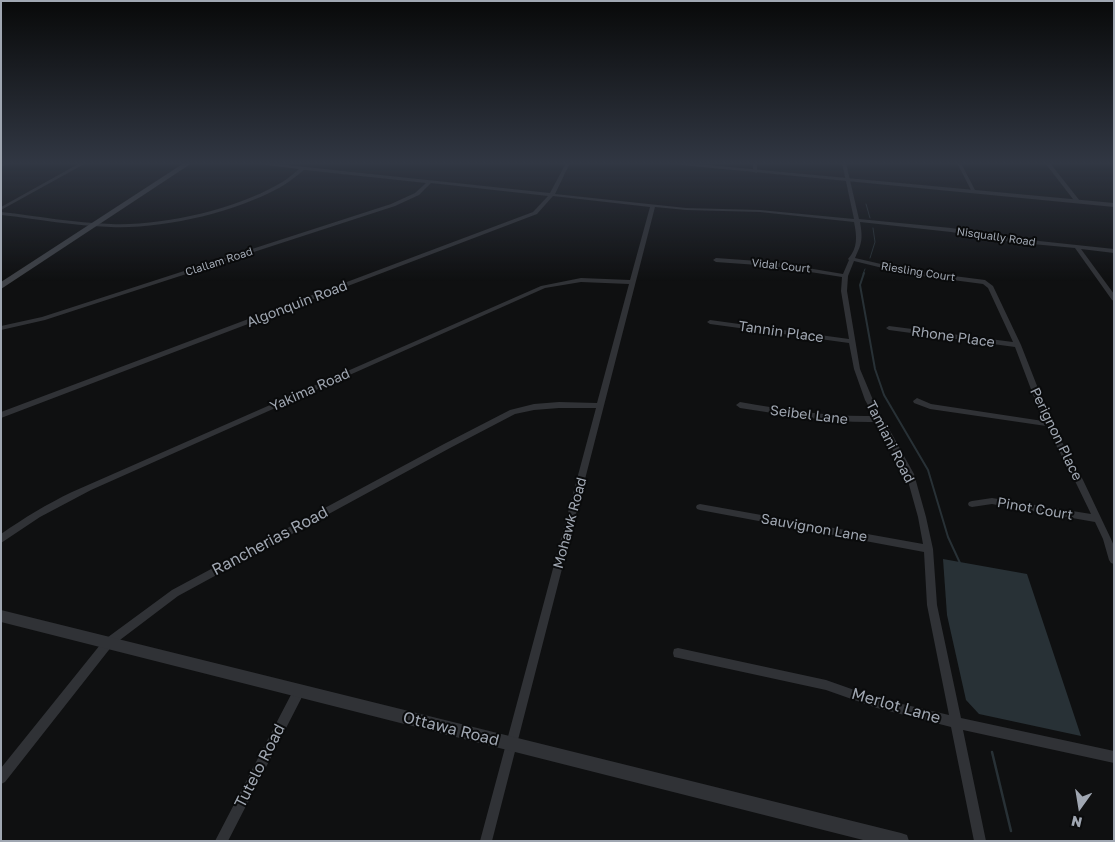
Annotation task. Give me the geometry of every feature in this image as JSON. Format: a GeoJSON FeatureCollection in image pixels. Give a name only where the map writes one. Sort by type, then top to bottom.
{"type":"FeatureCollection","features":[{"type":"Feature","properties":{"kind":"main road"},"geometry":{"type":"LineString","coordinates":[[1,286],[128,202]]}},
{"type":"Feature","properties":{"kind":"street"},"geometry":{"type":"LineString","coordinates":[[1,211],[16,202]]}},
{"type":"Feature","properties":{"kind":"street"},"geometry":{"type":"LineString","coordinates":[[1,211],[95,224],[144,226],[239,202]]}},
{"type":"Feature","properties":{"kind":"street","name":"Clallam Road"},"geometry":{"type":"LineString","coordinates":[[1,328],[43,319],[399,202]]}},
{"type":"Feature","properties":{"kind":"street","name":"Algonquin Road"},"geometry":{"type":"LineString","coordinates":[[1,415],[494,230],[535,213],[545,202]]}},
{"type":"Feature","properties":{"kind":"street","name":"Nisqually Road"},"geometry":{"type":"LineString","coordinates":[[628,202],[718,211],[760,211],[951,230],[1002,239],[1114,251]]}},
{"type":"Feature","properties":{"kind":"street","name":"Tamiani Road"},"geometry":{"type":"LineString","coordinates":[[852,202],[860,236],[858,246],[845,276],[844,291],[857,369],[880,419],[910,474],[922,517],[928,549],[932,605],[980,841]]}},
{"type":"Feature","properties":{"kind":"street"},"geometry":{"type":"LineString","coordinates":[[1082,202],[1114,205]]}},
{"type":"Feature","properties":{"kind":"street","name":"Mohawk Road"},"geometry":{"type":"LineString","coordinates":[[486,841],[653,205]]}},
{"type":"Feature","properties":{"kind":"street"},"geometry":{"type":"LineString","coordinates":[[1077,247],[1114,299]]}},
{"type":"Feature","properties":{"kind":"street","name":"Riesling Court"},"geometry":{"type":"LineString","coordinates":[[851,259],[907,272],[985,282]]}},
{"type":"Feature","properties":{"kind":"street","name":"Vidal Court"},"geometry":{"type":"LineString","coordinates":[[716,260],[772,264],[845,276]]}},
{"type":"Feature","properties":{"kind":"street","name":"Yakima Road"},"geometry":{"type":"LineString","coordinates":[[1,540],[19,525],[60,501],[543,287],[581,280],[632,282]]}},
{"type":"Feature","properties":{"kind":"street","name":"Perignon Place"},"geometry":{"type":"LineString","coordinates":[[985,282],[991,287],[1018,345],[1048,424],[1098,519],[1114,560]]}},
{"type":"Feature","properties":{"kind":"street","name":"Tannin Place"},"geometry":{"type":"LineString","coordinates":[[710,322],[852,341]]}},
{"type":"Feature","properties":{"kind":"street","name":"Rhone Place"},"geometry":{"type":"LineString","coordinates":[[889,328],[1018,345]]}},
{"type":"Feature","properties":{"kind":"street"},"geometry":{"type":"LineString","coordinates":[[917,401],[930,406],[1048,424]]}},
{"type":"Feature","properties":{"kind":"street","name":"Rancherias Road"},"geometry":{"type":"LineString","coordinates":[[1,778],[108,643],[175,593],[513,412],[534,407],[559,405],[601,406]]}},
{"type":"Feature","properties":{"kind":"street","name":"Seibel Lane"},"geometry":{"type":"LineString","coordinates":[[740,405],[815,418],[880,419]]}},
{"type":"Feature","properties":{"kind":"street","name":"Pinot Court"},"geometry":{"type":"LineString","coordinates":[[972,504],[992,501],[1098,519]]}},
{"type":"Feature","properties":{"kind":"street","name":"Sauvignon Lane"},"geometry":{"type":"LineString","coordinates":[[700,507],[928,549]]}},
{"type":"Feature","properties":{"kind":"street","name":"Ottawa Road"},"geometry":{"type":"LineString","coordinates":[[1,616],[901,841]]}},
{"type":"Feature","properties":{"kind":"street","name":"Merlot Lane"},"geometry":{"type":"LineString","coordinates":[[678,653],[826,685],[877,703],[957,723],[1114,757]]}},
{"type":"Feature","properties":{"kind":"street","name":"Tutelo Road"},"geometry":{"type":"LineString","coordinates":[[221,841],[299,691]]}},
{"type":"Feature","properties":{"kind":"shaded area"},"geometry":{"type":"Polygon","coordinates":[[[943,559],[1027,574],[1081,736],[979,714],[966,700],[947,615],[943,559]]]}},
{"type":"Feature","properties":{"kind":"waterway"},"geometry":{"type":"LineString","coordinates":[[866,204],[870,218]]}},
{"type":"Feature","properties":{"kind":"waterway"},"geometry":{"type":"LineString","coordinates":[[870,258],[875,242],[873,228]]}},
{"type":"Feature","properties":{"kind":"waterway"},"geometry":{"type":"LineString","coordinates":[[863,274],[865,269]]}},
{"type":"Feature","properties":{"kind":"waterway"},"geometry":{"type":"LineString","coordinates":[[864,273],[860,285],[875,369],[884,395],[928,470],[948,537],[960,563]]}},
{"type":"Feature","properties":{"kind":"waterway"},"geometry":{"type":"LineString","coordinates":[[992,752],[1011,831]]}}]}
